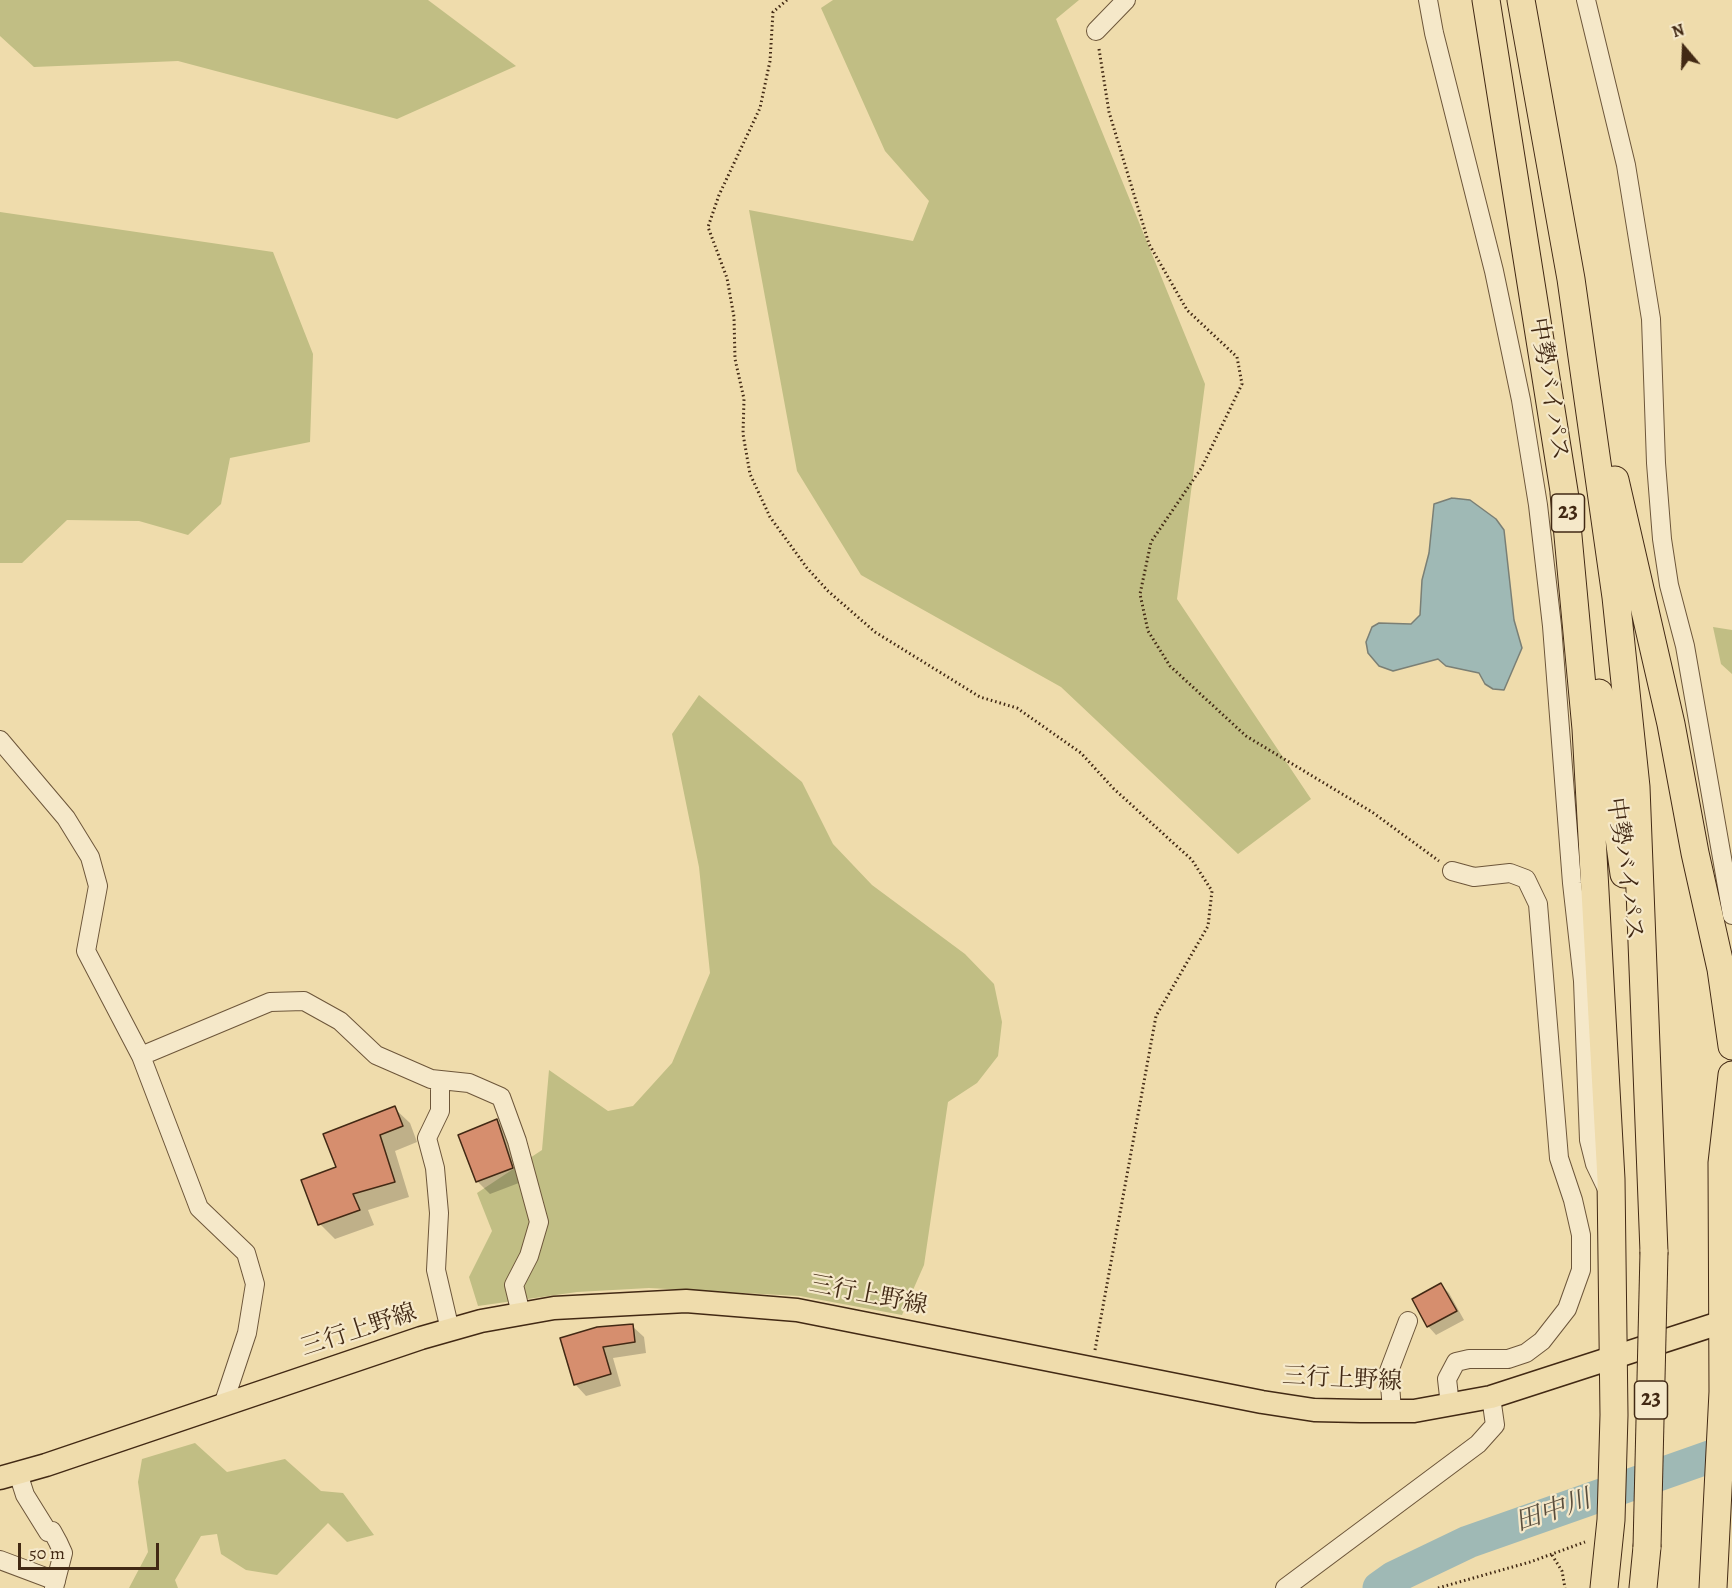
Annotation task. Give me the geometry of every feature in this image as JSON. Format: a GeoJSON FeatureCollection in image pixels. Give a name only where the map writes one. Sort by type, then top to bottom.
{"type":"FeatureCollection","features":[{"type":"Feature","properties":{"kind":"highway","name":"中勢バイパス"},"geometry":{"type":"LineString","coordinates":[[1486,0],[1564,493],[1605,729],[1646,1027]]}},
{"type":"Feature","properties":{"kind":"highway","name":"中勢バイパス"},"geometry":{"type":"LineString","coordinates":[[1521,0],[1571,279],[1616,597],[1636,787],[1654,1252],[1647,1547],[1643,1588]]}},
{"type":"Feature","properties":{"kind":"highway"},"geometry":{"type":"LineString","coordinates":[[1571,279],[1671,724],[1695,853],[1721,969],[1732,1046]]}},
{"type":"Feature","properties":{"kind":"highway"},"geometry":{"type":"LineString","coordinates":[[1564,493],[1586,729],[1611,1199],[1614,1415],[1611,1520],[1604,1588]]}},
{"type":"Feature","properties":{"kind":"highway"},"geometry":{"type":"LineString","coordinates":[[1713,1588],[1727,1321],[1722,1163],[1732,1076]]}},
{"type":"Feature","properties":{"kind":"main road","name":"三行上野線"},"geometry":{"type":"LineString","coordinates":[[9,1475],[450,1330],[520,1314],[591,1305],[686,1301],[797,1310],[1304,1408],[1392,1411],[1414,1411],[1491,1397],[1727,1321]]}},
{"type":"Feature","properties":{"kind":"street"},"geometry":{"type":"LineString","coordinates":[[1096,32],[1126,0]]}},
{"type":"Feature","properties":{"kind":"street"},"geometry":{"type":"LineString","coordinates":[[1428,0],[1458,133],[1494,271],[1521,400],[1538,505],[1552,626],[1572,883],[1583,981],[1589,1140],[1595,1164],[1611,1199]]}},
{"type":"Feature","properties":{"kind":"street"},"geometry":{"type":"LineString","coordinates":[[1586,0],[1628,176],[1651,319],[1656,463],[1662,539],[1669,585],[1685,646],[1732,915]]}},
{"type":"Feature","properties":{"kind":"street"},"geometry":{"type":"LineString","coordinates":[[0,740],[66,818],[90,857],[98,886],[86,951],[141,1056],[199,1208],[246,1253],[255,1284],[247,1333],[223,1405]]}},
{"type":"Feature","properties":{"kind":"street"},"geometry":{"type":"LineString","coordinates":[[1450,1405],[1447,1379],[1456,1362],[1469,1359],[1508,1359],[1526,1353],[1542,1341],[1567,1310],[1581,1270],[1581,1247],[1573,1200],[1559,1158],[1538,904],[1526,879],[1510,873],[1474,877],[1452,870]]}},
{"type":"Feature","properties":{"kind":"street"},"geometry":{"type":"LineString","coordinates":[[141,1056],[270,1002],[304,1001],[340,1021],[376,1055],[431,1079],[469,1083],[501,1097],[517,1141],[539,1222],[530,1256],[514,1286],[520,1314]]}},
{"type":"Feature","properties":{"kind":"street"},"geometry":{"type":"LineString","coordinates":[[440,1080],[440,1112],[427,1138],[435,1168],[439,1213],[436,1270],[450,1330]]}},
{"type":"Feature","properties":{"kind":"street"},"geometry":{"type":"LineString","coordinates":[[1392,1411],[1389,1371],[1408,1321]]}},
{"type":"Feature","properties":{"kind":"street"},"geometry":{"type":"LineString","coordinates":[[1285,1588],[1478,1444],[1495,1425],[1491,1397]]}},
{"type":"Feature","properties":{"kind":"street"},"geometry":{"type":"LineString","coordinates":[[0,1560],[55,1585],[63,1553],[52,1531],[48,1532],[25,1495],[9,1475]]}},
{"type":"Feature","properties":{"kind":"path"},"geometry":{"type":"LineString","coordinates":[[787,0],[773,12],[770,61],[760,108],[719,195],[708,227],[727,278],[734,317],[735,359],[744,399],[743,434],[750,474],[770,517],[807,568],[828,591],[875,632],[980,697],[1017,708],[1081,753],[1122,796],[1192,860],[1212,891],[1208,926],[1156,1016],[1092,1366]]}},
{"type":"Feature","properties":{"kind":"path"},"geometry":{"type":"LineString","coordinates":[[1096,32],[1109,112],[1149,244],[1187,310],[1237,357],[1242,384],[1202,467],[1151,542],[1140,594],[1148,630],[1170,666],[1246,736],[1372,812],[1452,870]]}},
{"type":"Feature","properties":{"kind":"path"},"geometry":{"type":"LineString","coordinates":[[1438,1588],[1552,1555],[1593,1539]]}},
{"type":"Feature","properties":{"kind":"path"},"geometry":{"type":"LineString","coordinates":[[1552,1555],[1562,1571],[1565,1588]]}},
{"type":"Feature","properties":{"kind":"shaded area"},"geometry":{"type":"Polygon","coordinates":[[[0,0],[428,0],[516,66],[397,119],[178,61],[34,67],[0,36],[0,0]]]}},
{"type":"Feature","properties":{"kind":"shaded area"},"geometry":{"type":"Polygon","coordinates":[[[833,0],[1079,0],[1056,19],[1205,384],[1177,599],[1311,799],[1238,854],[1061,687],[861,575],[797,471],[749,210],[913,241],[929,201],[885,151],[821,8],[833,0]]]}},
{"type":"Feature","properties":{"kind":"shaded area"},"geometry":{"type":"Polygon","coordinates":[[[0,212],[273,252],[313,354],[310,442],[230,458],[221,504],[188,535],[139,521],[67,520],[22,563],[0,563],[0,212]]]}},
{"type":"Feature","properties":{"kind":"shaded area"},"geometry":{"type":"Polygon","coordinates":[[[1713,627],[1732,630],[1732,674],[1721,664],[1713,627]]]}},
{"type":"Feature","properties":{"kind":"shaded area"},"geometry":{"type":"Polygon","coordinates":[[[699,695],[802,782],[833,844],[872,885],[965,954],[994,984],[1002,1022],[998,1056],[977,1083],[948,1102],[924,1265],[902,1315],[800,1296],[649,1288],[577,1292],[478,1306],[469,1277],[492,1231],[477,1193],[542,1150],[549,1070],[608,1111],[633,1106],[672,1063],[710,973],[699,867],[672,734],[699,695]]]}},
{"type":"Feature","properties":{"kind":"shaded area"},"geometry":{"type":"Polygon","coordinates":[[[195,1443],[227,1472],[285,1459],[321,1491],[343,1493],[374,1535],[347,1542],[328,1523],[277,1575],[246,1570],[221,1554],[217,1534],[201,1536],[175,1580],[178,1588],[129,1588],[148,1552],[138,1482],[142,1459],[195,1443]]]}},
{"type":"Feature","properties":{"kind":"water"},"geometry":{"type":"Polygon","coordinates":[[[1452,498],[1470,500],[1496,519],[1504,530],[1514,620],[1522,648],[1504,690],[1493,689],[1485,684],[1479,673],[1446,666],[1438,659],[1393,671],[1379,666],[1368,653],[1366,642],[1372,627],[1379,623],[1411,624],[1420,615],[1422,580],[1429,553],[1434,504],[1452,498]]]}},
{"type":"Feature","properties":{"kind":"building"},"geometry":{"type":"Polygon","coordinates":[[[395,1106],[403,1126],[380,1135],[395,1182],[353,1194],[360,1210],[318,1225],[301,1180],[336,1167],[323,1134],[395,1106]]]}},
{"type":"Feature","properties":{"kind":"building"},"geometry":{"type":"Polygon","coordinates":[[[497,1119],[513,1168],[476,1182],[458,1135],[497,1119]]]}},
{"type":"Feature","properties":{"kind":"building"},"geometry":{"type":"Polygon","coordinates":[[[1441,1283],[1457,1311],[1427,1327],[1412,1299],[1441,1283]]]}},
{"type":"Feature","properties":{"kind":"building"},"geometry":{"type":"Polygon","coordinates":[[[633,1324],[635,1342],[603,1347],[611,1374],[574,1385],[560,1338],[597,1327],[633,1324]]]}},
{"type":"Feature","properties":{"kind":"waterway","name":"田中川"},"geometry":{"type":"LineString","coordinates":[[1379,1588],[1393,1578],[1468,1542],[1732,1449]]}}]}
